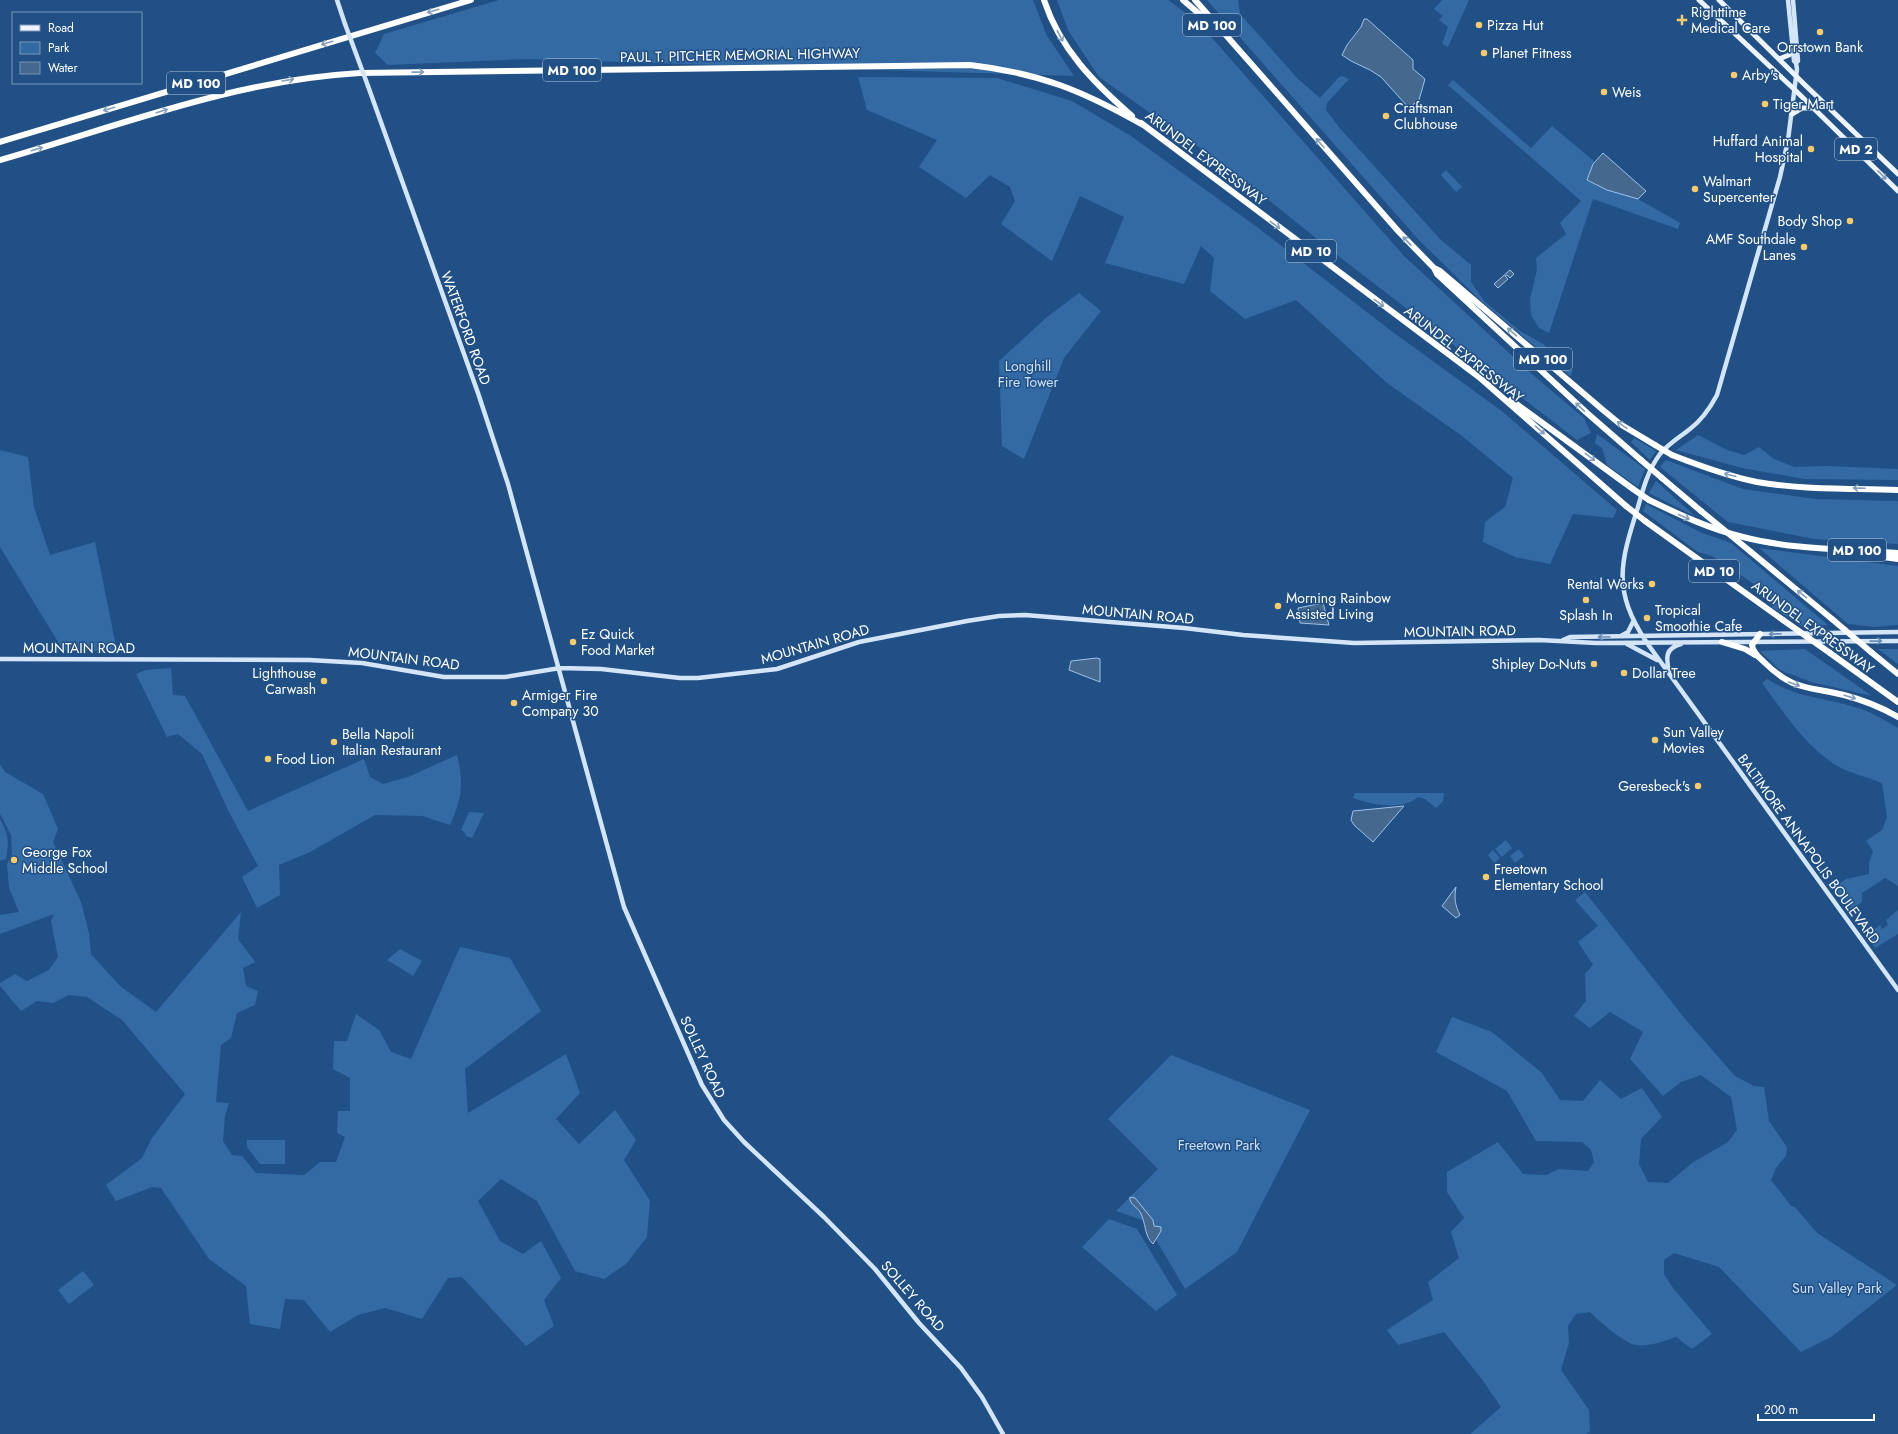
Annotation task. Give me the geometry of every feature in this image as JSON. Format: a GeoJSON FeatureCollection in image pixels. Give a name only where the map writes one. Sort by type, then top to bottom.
{"type":"FeatureCollection","features":[{"type":"Feature","properties":{"kind":"highway","name":"MD 100"},"geometry":{"type":"LineString","coordinates":[[0,142],[471,0]]}},
{"type":"Feature","properties":{"kind":"highway","name":"ARUNDEL EXPRESSWAY"},"geometry":{"type":"LineString","coordinates":[[1044,0],[1065,45],[1083,70],[1100,88],[1143,125],[1478,377],[1626,506],[1898,702]]}},
{"type":"Feature","properties":{"kind":"highway","name":"MD 100"},"geometry":{"type":"LineString","coordinates":[[1183,0],[1239,51]]}},
{"type":"Feature","properties":{"kind":"highway","name":"ARUNDEL EXPRESSWAY"},"geometry":{"type":"LineString","coordinates":[[1195,0],[1398,232],[1434,268],[1437,274],[1559,388],[1641,460],[1898,674]]}},
{"type":"Feature","properties":{"kind":"highway","name":"PAUL T. PITCHER MEMORIAL HIGHWAY"},"geometry":{"type":"LineString","coordinates":[[0,160],[237,90],[294,79],[360,73],[970,65],[1022,73],[1050,81],[1089,96],[1143,125]]}},
{"type":"Feature","properties":{"kind":"highway","name":"MD 100"},"geometry":{"type":"LineString","coordinates":[[1434,268],[1440,270],[1620,424],[1672,455],[1716,472],[1758,482],[1898,490]]}},
{"type":"Feature","properties":{"kind":"highway","name":"MD 100"},"geometry":{"type":"LineString","coordinates":[[1478,377],[1633,489],[1650,500],[1682,516],[1722,532],[1777,544],[1898,553]]}},
{"type":"Feature","properties":{"kind":"highway"},"geometry":{"type":"LineString","coordinates":[[1817,548],[1898,559]]}},
{"type":"Feature","properties":{"kind":"highway"},"geometry":{"type":"LineString","coordinates":[[1757,656],[1752,648],[1753,642],[1760,634]]}},
{"type":"Feature","properties":{"kind":"highway"},"geometry":{"type":"LineString","coordinates":[[1722,642],[1746,649],[1757,656],[1774,672],[1789,683],[1863,701],[1885,709],[1898,717]]}},
{"type":"Feature","properties":{"kind":"main road","name":"WATERFORD ROAD"},"geometry":{"type":"LineString","coordinates":[[337,0],[508,484],[560,668]]}},
{"type":"Feature","properties":{"kind":"main road","name":"MD 2"},"geometry":{"type":"LineString","coordinates":[[1699,0],[1796,90],[1898,191]]}},
{"type":"Feature","properties":{"kind":"main road","name":"MD 2"},"geometry":{"type":"LineString","coordinates":[[1719,0],[1796,77],[1898,174]]}},
{"type":"Feature","properties":{"kind":"main road"},"geometry":{"type":"LineString","coordinates":[[1788,0],[1794,61],[1796,63]]}},
{"type":"Feature","properties":{"kind":"main road"},"geometry":{"type":"LineString","coordinates":[[1793,0],[1798,61],[1796,63]]}},
{"type":"Feature","properties":{"kind":"main road"},"geometry":{"type":"LineString","coordinates":[[1779,59],[1789,55],[1793,48]]}},
{"type":"Feature","properties":{"kind":"main road","name":"BALTIMORE ANNAPOLIS BOULEVARD"},"geometry":{"type":"LineString","coordinates":[[1796,63],[1796,90],[1780,177],[1717,396],[1699,421],[1672,442],[1660,454],[1650,470],[1624,550],[1622,570],[1623,591],[1633,622],[1660,662],[1898,990]]}},
{"type":"Feature","properties":{"kind":"main road"},"geometry":{"type":"LineString","coordinates":[[1792,114],[1802,108],[1814,108]]}},
{"type":"Feature","properties":{"kind":"main road","name":"MOUNTAIN ROAD"},"geometry":{"type":"LineString","coordinates":[[0,659],[309,660],[362,663],[444,677],[504,677],[560,668],[601,669],[680,678],[732,675],[777,669],[859,642],[999,616],[1025,615],[1354,644],[1563,640],[1570,642],[1624,643],[1898,641]]}},
{"type":"Feature","properties":{"kind":"main road"},"geometry":{"type":"LineString","coordinates":[[1620,637],[1628,632],[1633,622]]}},
{"type":"Feature","properties":{"kind":"main road","name":"MOUNTAIN ROAD"},"geometry":{"type":"LineString","coordinates":[[1563,640],[1570,637],[1898,632]]}},
{"type":"Feature","properties":{"kind":"main road"},"geometry":{"type":"LineString","coordinates":[[1669,674],[1666,661],[1668,651],[1673,646],[1686,642]]}},
{"type":"Feature","properties":{"kind":"main road"},"geometry":{"type":"LineString","coordinates":[[1624,643],[1645,652],[1660,662]]}},
{"type":"Feature","properties":{"kind":"main road","name":"SOLLEY ROAD"},"geometry":{"type":"LineString","coordinates":[[560,668],[626,912],[693,1066],[715,1109],[744,1142],[875,1269],[918,1323],[962,1370],[982,1397],[1003,1434]]}},
{"type":"Feature","properties":{"kind":"green space"},"geometry":{"type":"Polygon","coordinates":[[[499,0],[1033,0],[1047,36],[1074,76],[526,59],[388,65],[375,53],[384,34],[499,0]]]}},
{"type":"Feature","properties":{"kind":"green space"},"geometry":{"type":"Polygon","coordinates":[[[1057,0],[1168,0],[1198,22],[1404,256],[1533,375],[1584,418],[1591,433],[1577,440],[1328,248],[1234,172],[1099,77],[1068,30],[1057,0]]]}},
{"type":"Feature","properties":{"kind":"green space"},"geometry":{"type":"Polygon","coordinates":[[[1207,0],[1238,0],[1240,14],[1298,79],[1320,98],[1339,77],[1342,76],[1349,79],[1327,103],[1326,110],[1338,126],[1440,239],[1471,265],[1471,282],[1484,301],[1520,331],[1543,344],[1573,371],[1570,376],[1480,300],[1417,238],[1207,0]]]}},
{"type":"Feature","properties":{"kind":"green space"},"geometry":{"type":"Polygon","coordinates":[[[1442,0],[1469,0],[1448,47],[1442,44],[1448,27],[1439,20],[1443,16],[1434,9],[1442,0]]]}},
{"type":"Feature","properties":{"kind":"green space"},"geometry":{"type":"Polygon","coordinates":[[[858,77],[997,78],[1072,101],[1131,136],[1257,227],[1390,330],[1503,412],[1617,510],[1613,518],[1573,514],[1550,564],[1515,557],[1483,542],[1485,522],[1505,507],[1513,478],[1462,436],[1387,383],[1296,300],[1245,319],[1210,291],[1214,258],[1201,246],[1184,284],[1105,263],[1124,217],[1080,196],[1052,261],[1001,224],[1015,201],[1010,187],[990,175],[966,198],[919,167],[937,140],[867,110],[858,77]]]}},
{"type":"Feature","properties":{"kind":"green space"},"geometry":{"type":"Polygon","coordinates":[[[1453,80],[1531,148],[1552,126],[1595,162],[1587,180],[1638,199],[1680,223],[1678,229],[1593,199],[1549,333],[1539,328],[1531,315],[1530,299],[1537,270],[1536,258],[1566,234],[1560,223],[1581,201],[1448,85],[1453,80]]]}},
{"type":"Feature","properties":{"kind":"green space"},"geometry":{"type":"Polygon","coordinates":[[[1446,170],[1462,187],[1456,192],[1441,175],[1446,170]]]}},
{"type":"Feature","properties":{"kind":"green space","name":"Longhill Fire Tower"},"geometry":{"type":"Polygon","coordinates":[[[1079,293],[1101,311],[1064,358],[1024,459],[1002,446],[999,361],[1047,317],[1079,293]]]}},
{"type":"Feature","properties":{"kind":"green space"},"geometry":{"type":"Polygon","coordinates":[[[1597,434],[1645,469],[1638,487],[1607,465],[1602,448],[1595,443],[1597,434]]]}},
{"type":"Feature","properties":{"kind":"green space"},"geometry":{"type":"Polygon","coordinates":[[[1698,435],[1727,450],[1744,455],[1759,447],[1774,459],[1794,467],[1827,466],[1898,469],[1898,480],[1805,479],[1742,468],[1676,450],[1698,435]]]}},
{"type":"Feature","properties":{"kind":"green space"},"geometry":{"type":"Polygon","coordinates":[[[1634,438],[1656,451],[1650,460],[1631,442],[1634,438]]]}},
{"type":"Feature","properties":{"kind":"green space"},"geometry":{"type":"Polygon","coordinates":[[[0,450],[28,457],[34,507],[50,555],[95,542],[117,651],[63,650],[0,547],[0,450]]]}},
{"type":"Feature","properties":{"kind":"green space"},"geometry":{"type":"Polygon","coordinates":[[[1666,460],[1743,489],[1815,499],[1898,501],[1898,544],[1814,539],[1728,522],[1660,467],[1666,460]]]}},
{"type":"Feature","properties":{"kind":"green space"},"geometry":{"type":"Polygon","coordinates":[[[1656,481],[1696,517],[1649,493],[1656,481]]]}},
{"type":"Feature","properties":{"kind":"green space"},"geometry":{"type":"Polygon","coordinates":[[[1646,504],[1700,532],[1731,543],[1828,625],[1803,627],[1773,608],[1763,590],[1712,556],[1698,552],[1643,511],[1646,504]]]}},
{"type":"Feature","properties":{"kind":"green space"},"geometry":{"type":"Polygon","coordinates":[[[1759,548],[1898,566],[1898,625],[1874,627],[1848,624],[1759,548]]]}},
{"type":"Feature","properties":{"kind":"green space"},"geometry":{"type":"Polygon","coordinates":[[[1805,649],[1872,696],[1811,682],[1780,670],[1760,651],[1805,649]]]}},
{"type":"Feature","properties":{"kind":"green space"},"geometry":{"type":"Polygon","coordinates":[[[1878,649],[1898,649],[1898,664],[1878,649]]]}},
{"type":"Feature","properties":{"kind":"green space"},"geometry":{"type":"Polygon","coordinates":[[[171,668],[173,695],[185,696],[248,811],[364,759],[370,777],[383,784],[408,777],[457,755],[461,774],[461,791],[450,825],[422,816],[375,815],[310,852],[279,865],[280,895],[257,908],[242,877],[258,866],[229,812],[202,754],[178,734],[167,737],[136,674],[146,670],[171,668]]]}},
{"type":"Feature","properties":{"kind":"green space"},"geometry":{"type":"Polygon","coordinates":[[[1767,679],[1798,693],[1863,710],[1898,728],[1898,886],[1885,878],[1862,893],[1862,902],[1849,911],[1833,888],[1846,879],[1869,874],[1869,863],[1873,851],[1866,841],[1882,830],[1887,817],[1882,783],[1839,767],[1816,750],[1796,729],[1762,683],[1767,679]]]}},
{"type":"Feature","properties":{"kind":"green space"},"geometry":{"type":"Polygon","coordinates":[[[0,764],[5,772],[43,794],[58,829],[53,842],[81,902],[89,933],[91,954],[120,986],[156,1012],[241,912],[238,939],[255,962],[243,968],[246,986],[258,991],[255,1005],[237,1013],[231,1038],[221,1045],[216,1102],[229,1103],[225,1116],[223,1141],[232,1155],[242,1156],[256,1173],[304,1175],[320,1162],[336,1162],[345,1137],[337,1133],[338,1111],[350,1111],[350,1078],[333,1069],[334,1041],[347,1041],[356,1014],[379,1030],[391,1052],[411,1059],[460,947],[510,958],[541,1011],[465,1069],[468,1113],[566,1054],[580,1093],[556,1119],[579,1144],[615,1110],[636,1140],[624,1160],[650,1201],[647,1237],[626,1264],[604,1279],[575,1271],[537,1201],[501,1179],[478,1201],[500,1241],[523,1254],[541,1241],[561,1278],[544,1300],[554,1326],[526,1346],[462,1277],[448,1278],[422,1319],[385,1308],[358,1315],[330,1332],[304,1300],[285,1299],[280,1329],[250,1324],[246,1286],[209,1259],[161,1188],[152,1187],[116,1201],[106,1185],[142,1158],[152,1138],[185,1094],[122,1020],[87,997],[69,995],[53,1003],[37,1001],[21,1011],[0,986],[0,983],[15,974],[27,981],[49,970],[58,957],[51,921],[54,914],[0,934],[0,915],[19,912],[9,888],[7,864],[12,854],[11,835],[0,814],[0,764]]]}},
{"type":"Feature","properties":{"kind":"green space"},"geometry":{"type":"Polygon","coordinates":[[[1355,793],[1444,793],[1443,801],[1436,808],[1425,799],[1418,797],[1403,804],[1387,805],[1369,803],[1353,798],[1355,793]]]}},
{"type":"Feature","properties":{"kind":"green space"},"geometry":{"type":"Polygon","coordinates":[[[469,812],[484,813],[472,838],[466,836],[461,830],[469,812]]]}},
{"type":"Feature","properties":{"kind":"green space"},"geometry":{"type":"Polygon","coordinates":[[[0,819],[7,834],[8,847],[6,859],[0,861],[0,819]]]}},
{"type":"Feature","properties":{"kind":"green space"},"geometry":{"type":"Polygon","coordinates":[[[1506,840],[1512,848],[1502,857],[1495,849],[1506,840]]]}},
{"type":"Feature","properties":{"kind":"green space"},"geometry":{"type":"Polygon","coordinates":[[[1519,849],[1524,856],[1515,863],[1510,856],[1519,849]]]}},
{"type":"Feature","properties":{"kind":"green space"},"geometry":{"type":"Polygon","coordinates":[[[1493,850],[1500,858],[1494,863],[1488,855],[1493,850]]]}},
{"type":"Feature","properties":{"kind":"green space","name":"Sun Valley Park"},"geometry":{"type":"Polygon","coordinates":[[[1585,892],[1686,1020],[1735,1076],[1754,1086],[1764,1087],[1769,1121],[1787,1147],[1786,1156],[1776,1168],[1771,1180],[1792,1207],[1794,1206],[1817,1233],[1897,1285],[1831,1337],[1801,1352],[1719,1267],[1674,1253],[1664,1260],[1664,1274],[1673,1288],[1712,1334],[1692,1349],[1676,1337],[1651,1344],[1636,1345],[1625,1340],[1605,1326],[1590,1312],[1576,1314],[1568,1326],[1569,1343],[1561,1370],[1589,1410],[1590,1431],[1586,1434],[1470,1434],[1501,1407],[1481,1378],[1444,1332],[1398,1345],[1387,1330],[1433,1300],[1428,1282],[1459,1258],[1451,1232],[1464,1218],[1447,1192],[1447,1172],[1498,1142],[1523,1174],[1546,1175],[1559,1169],[1588,1171],[1594,1162],[1591,1150],[1582,1142],[1536,1141],[1507,1091],[1436,1052],[1452,1017],[1492,1032],[1542,1073],[1560,1100],[1583,1101],[1600,1080],[1621,1099],[1642,1088],[1662,1117],[1641,1139],[1639,1164],[1648,1182],[1668,1183],[1692,1163],[1728,1142],[1737,1130],[1731,1097],[1701,1075],[1681,1082],[1663,1096],[1630,1059],[1643,1032],[1610,1012],[1590,1028],[1574,1016],[1586,1001],[1585,974],[1593,965],[1578,942],[1598,926],[1575,900],[1585,892]]]}},
{"type":"Feature","properties":{"kind":"green space"},"geometry":{"type":"Polygon","coordinates":[[[1898,910],[1898,934],[1875,948],[1867,935],[1880,925],[1882,929],[1888,925],[1886,920],[1898,910]]]}},
{"type":"Feature","properties":{"kind":"green space"},"geometry":{"type":"Polygon","coordinates":[[[400,949],[422,961],[413,976],[387,960],[400,949]]]}},
{"type":"Feature","properties":{"kind":"green space","name":"Freetown Park"},"geometry":{"type":"Polygon","coordinates":[[[1171,1055],[1310,1110],[1237,1252],[1185,1289],[1145,1221],[1116,1211],[1158,1169],[1108,1119],[1171,1055]]]}},
{"type":"Feature","properties":{"kind":"green space"},"geometry":{"type":"Polygon","coordinates":[[[247,1140],[285,1140],[285,1164],[260,1164],[247,1147],[247,1140]]]}},
{"type":"Feature","properties":{"kind":"green space"},"geometry":{"type":"Polygon","coordinates":[[[1109,1219],[1137,1229],[1177,1295],[1156,1311],[1082,1247],[1109,1219]]]}},
{"type":"Feature","properties":{"kind":"green space"},"geometry":{"type":"Polygon","coordinates":[[[83,1271],[94,1285],[69,1304],[58,1290],[83,1271]]]}},
{"type":"Feature","properties":{"kind":"water"},"geometry":{"type":"Polygon","coordinates":[[[1364,19],[1367,19],[1413,60],[1413,69],[1425,79],[1419,100],[1410,107],[1408,107],[1381,77],[1342,55],[1347,45],[1361,27],[1364,19]]]}},
{"type":"Feature","properties":{"kind":"water"},"geometry":{"type":"Polygon","coordinates":[[[1603,153],[1646,191],[1638,199],[1607,190],[1587,180],[1593,164],[1603,153]]]}},
{"type":"Feature","properties":{"kind":"water"},"geometry":{"type":"Polygon","coordinates":[[[1510,270],[1514,274],[1510,278],[1507,275],[1505,276],[1508,279],[1498,288],[1494,284],[1510,270]]]}},
{"type":"Feature","properties":{"kind":"water"},"geometry":{"type":"Polygon","coordinates":[[[1323,603],[1329,625],[1300,623],[1298,608],[1323,603]]]}},
{"type":"Feature","properties":{"kind":"water"},"geometry":{"type":"Polygon","coordinates":[[[1097,658],[1100,659],[1100,682],[1069,670],[1071,661],[1097,658]]]}},
{"type":"Feature","properties":{"kind":"water"},"geometry":{"type":"Polygon","coordinates":[[[1404,806],[1373,842],[1354,825],[1351,820],[1353,811],[1404,806]]]}},
{"type":"Feature","properties":{"kind":"water"},"geometry":{"type":"Polygon","coordinates":[[[1456,887],[1455,901],[1460,915],[1456,918],[1442,906],[1456,887]]]}},
{"type":"Feature","properties":{"kind":"water"},"geometry":{"type":"Polygon","coordinates":[[[1130,1197],[1135,1198],[1153,1220],[1154,1226],[1161,1227],[1161,1231],[1153,1244],[1148,1237],[1140,1212],[1132,1204],[1130,1197]]]}},
{"type":"Feature","properties":{"kind":"place","name":"Righttime Medical Care"},"geometry":{"type":"Point","coordinates":[1682,20]}},
{"type":"Feature","properties":{"kind":"place","name":"Pizza Hut"},"geometry":{"type":"Point","coordinates":[1479,25]}},
{"type":"Feature","properties":{"kind":"place","name":"Orrstown Bank"},"geometry":{"type":"Point","coordinates":[1820,32]}},
{"type":"Feature","properties":{"kind":"place","name":"Planet Fitness"},"geometry":{"type":"Point","coordinates":[1484,53]}},
{"type":"Feature","properties":{"kind":"place","name":"Arby's"},"geometry":{"type":"Point","coordinates":[1734,75]}},
{"type":"Feature","properties":{"kind":"place","name":"Weis"},"geometry":{"type":"Point","coordinates":[1604,92]}},
{"type":"Feature","properties":{"kind":"place","name":"Tiger Mart"},"geometry":{"type":"Point","coordinates":[1765,104]}},
{"type":"Feature","properties":{"kind":"place","name":"Craftsman Clubhouse"},"geometry":{"type":"Point","coordinates":[1386,116]}},
{"type":"Feature","properties":{"kind":"place","name":"Huffard Animal Hospital"},"geometry":{"type":"Point","coordinates":[1811,149]}},
{"type":"Feature","properties":{"kind":"place","name":"Walmart Supercenter"},"geometry":{"type":"Point","coordinates":[1695,189]}},
{"type":"Feature","properties":{"kind":"place","name":"Body Shop"},"geometry":{"type":"Point","coordinates":[1850,221]}},
{"type":"Feature","properties":{"kind":"place","name":"AMF Southdale Lanes"},"geometry":{"type":"Point","coordinates":[1804,247]}},
{"type":"Feature","properties":{"kind":"place","name":"Rental Works"},"geometry":{"type":"Point","coordinates":[1652,584]}},
{"type":"Feature","properties":{"kind":"place","name":"Splash In"},"geometry":{"type":"Point","coordinates":[1586,600]}},
{"type":"Feature","properties":{"kind":"place","name":"Morning Rainbow Assisted Living"},"geometry":{"type":"Point","coordinates":[1278,606]}},
{"type":"Feature","properties":{"kind":"place","name":"Tropical Smoothie Cafe"},"geometry":{"type":"Point","coordinates":[1647,618]}},
{"type":"Feature","properties":{"kind":"place","name":"Ez Quick Food Market"},"geometry":{"type":"Point","coordinates":[573,642]}},
{"type":"Feature","properties":{"kind":"place","name":"Shipley Do-Nuts"},"geometry":{"type":"Point","coordinates":[1594,664]}},
{"type":"Feature","properties":{"kind":"place","name":"Dollar Tree"},"geometry":{"type":"Point","coordinates":[1624,673]}},
{"type":"Feature","properties":{"kind":"place","name":"Lighthouse Carwash"},"geometry":{"type":"Point","coordinates":[324,681]}},
{"type":"Feature","properties":{"kind":"place","name":"Armiger Fire Company 30"},"geometry":{"type":"Point","coordinates":[514,703]}},
{"type":"Feature","properties":{"kind":"place","name":"Sun Valley Movies"},"geometry":{"type":"Point","coordinates":[1655,740]}},
{"type":"Feature","properties":{"kind":"place","name":"Bella Napoli Italian Restaurant"},"geometry":{"type":"Point","coordinates":[334,742]}},
{"type":"Feature","properties":{"kind":"place","name":"Food Lion"},"geometry":{"type":"Point","coordinates":[268,759]}},
{"type":"Feature","properties":{"kind":"place","name":"Geresbeck's"},"geometry":{"type":"Point","coordinates":[1698,786]}},
{"type":"Feature","properties":{"kind":"place","name":"George Fox Middle School"},"geometry":{"type":"Point","coordinates":[14,860]}},
{"type":"Feature","properties":{"kind":"place","name":"Freetown Elementary School"},"geometry":{"type":"Point","coordinates":[1486,877]}}]}
